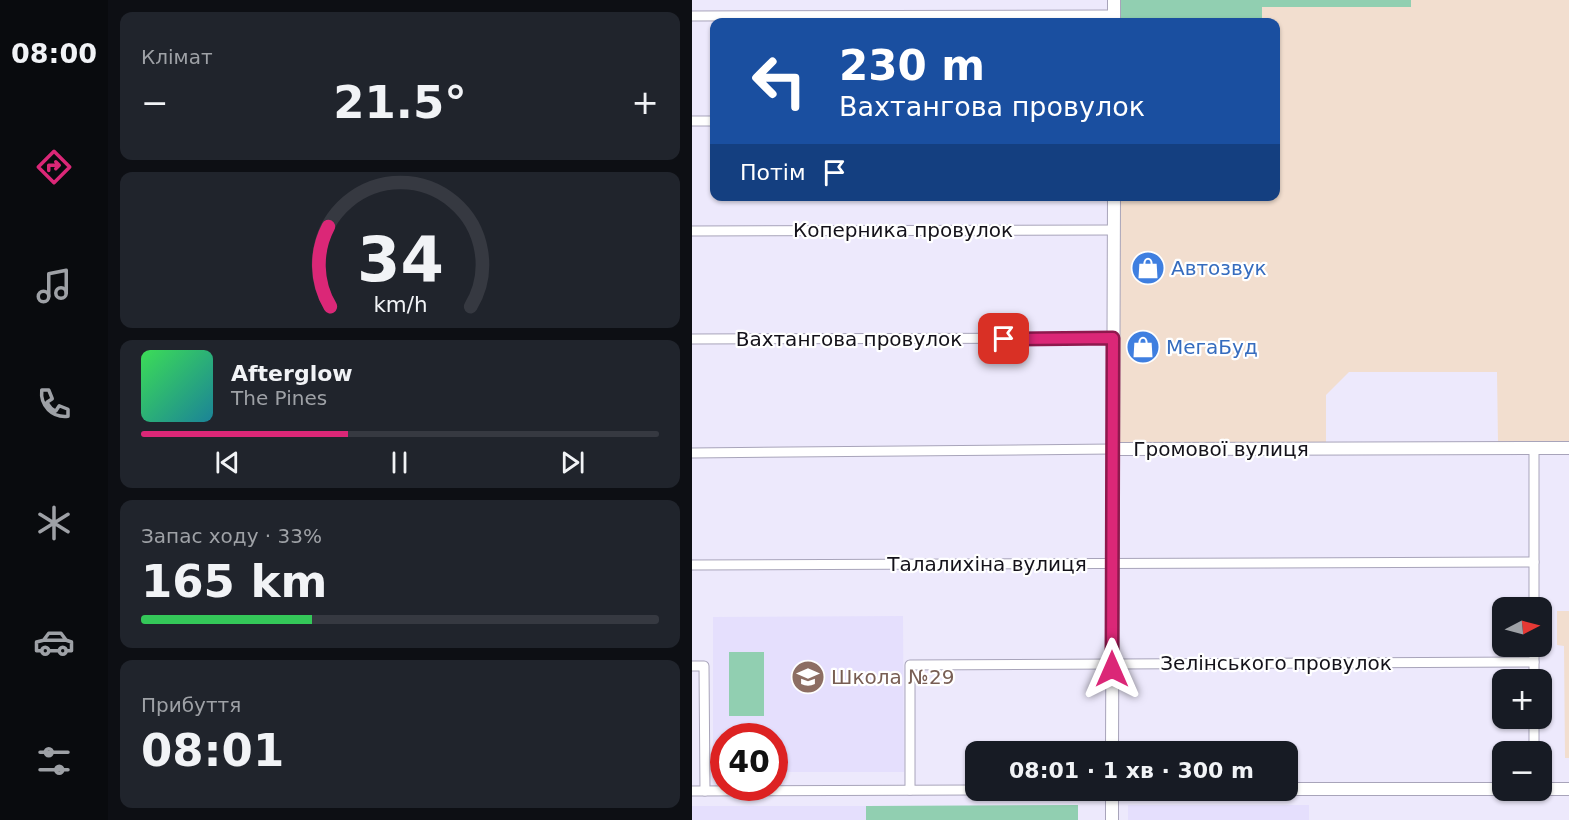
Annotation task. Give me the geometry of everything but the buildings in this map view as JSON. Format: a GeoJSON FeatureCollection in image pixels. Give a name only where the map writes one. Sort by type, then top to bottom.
{"type":"FeatureCollection","features":[{"type":"Feature","properties":{"kind":"street"},"geometry":{"type":"LineString","coordinates":[[1114,0],[1114,18]]}},
{"type":"Feature","properties":{"kind":"street"},"geometry":{"type":"LineString","coordinates":[[692,16],[973,18]]}},
{"type":"Feature","properties":{"kind":"street"},"geometry":{"type":"LineString","coordinates":[[692,121],[710,121]]}},
{"type":"Feature","properties":{"kind":"street"},"geometry":{"type":"LineString","coordinates":[[1112,741],[1114,201]]}},
{"type":"Feature","properties":{"kind":"street","name":"Коперника провулок"},"geometry":{"type":"LineString","coordinates":[[692,231],[1114,230]]}},
{"type":"Feature","properties":{"kind":"street","name":"Вахтангова провулок"},"geometry":{"type":"LineString","coordinates":[[692,339],[1113,338]]}},
{"type":"Feature","properties":{"kind":"street"},"geometry":{"type":"LineString","coordinates":[[1534,448],[1534,597]]}},
{"type":"Feature","properties":{"kind":"street","name":"Громової вулиця"},"geometry":{"type":"LineString","coordinates":[[692,453],[1570,448]]}},
{"type":"Feature","properties":{"kind":"street","name":"Талалихіна вулиця"},"geometry":{"type":"LineString","coordinates":[[692,565],[1534,562]]}},
{"type":"Feature","properties":{"kind":"street"},"geometry":{"type":"LineString","coordinates":[[1534,657],[1534,669]]}},
{"type":"Feature","properties":{"kind":"street","name":"Зелінського провулок"},"geometry":{"type":"LineString","coordinates":[[911,790],[910,665],[1534,662]]}},
{"type":"Feature","properties":{"kind":"street"},"geometry":{"type":"LineString","coordinates":[[692,666],[704,666],[705,791]]}},
{"type":"Feature","properties":{"kind":"street"},"geometry":{"type":"LineString","coordinates":[[1298,789],[1492,789]]}},
{"type":"Feature","properties":{"kind":"street"},"geometry":{"type":"LineString","coordinates":[[1552,789],[1570,789]]}},
{"type":"Feature","properties":{"kind":"street"},"geometry":{"type":"LineString","coordinates":[[692,791],[965,790]]}},
{"type":"Feature","properties":{"kind":"street"},"geometry":{"type":"LineString","coordinates":[[1112,801],[1112,820]]}},
{"type":"Feature","properties":{"kind":"shaded area"},"geometry":{"type":"Polygon","coordinates":[[[1411,0],[1569,0],[1569,443],[1498,443],[1497,372],[1349,372],[1326,395],[1326,443],[1119,443],[1120,201],[1280,201],[1280,18],[1262,18],[1262,7],[1410,7],[1411,0]]]}},
{"type":"Feature","properties":{"kind":"shaded area"},"geometry":{"type":"Polygon","coordinates":[[[1557,611],[1569,611],[1569,758],[1565,758],[1564,646],[1557,645],[1557,611]]]}},
{"type":"Feature","properties":{"kind":"shaded area","name":"Школа №29"},"geometry":{"type":"Polygon","coordinates":[[[903,616],[904,772],[788,772],[788,723],[713,723],[713,617],[903,616]]]}},
{"type":"Feature","properties":{"kind":"shaded area"},"geometry":{"type":"Polygon","coordinates":[[[1128,805],[1309,805],[1309,820],[1128,820],[1128,805]]]}},
{"type":"Feature","properties":{"kind":"shaded area"},"geometry":{"type":"Polygon","coordinates":[[[692,806],[866,806],[866,820],[692,820],[692,806]]]}},
{"type":"Feature","properties":{"kind":"green space"},"geometry":{"type":"Polygon","coordinates":[[[1120,0],[1411,0],[1411,7],[1262,7],[1262,18],[1120,18],[1120,0]]]}},
{"type":"Feature","properties":{"kind":"green space"},"geometry":{"type":"Polygon","coordinates":[[[729,652],[764,652],[764,716],[729,716],[729,652]]]}},
{"type":"Feature","properties":{"kind":"green space"},"geometry":{"type":"Polygon","coordinates":[[[1078,805],[1078,820],[866,820],[866,806],[1078,805]]]}},
{"type":"Feature","properties":{"kind":"place","name":"Автозвук"},"geometry":{"type":"Point","coordinates":[1148,268]}},
{"type":"Feature","properties":{"kind":"place","name":"МегаБуд"},"geometry":{"type":"Point","coordinates":[1143,347]}},
{"type":"Feature","properties":{"kind":"place","name":"Школа №29"},"geometry":{"type":"Point","coordinates":[808,677]}},
{"type":"Feature","properties":{"kind":"route"},"geometry":{"type":"LineString","coordinates":[[1004,339],[1113,338],[1112,669]]}}]}
